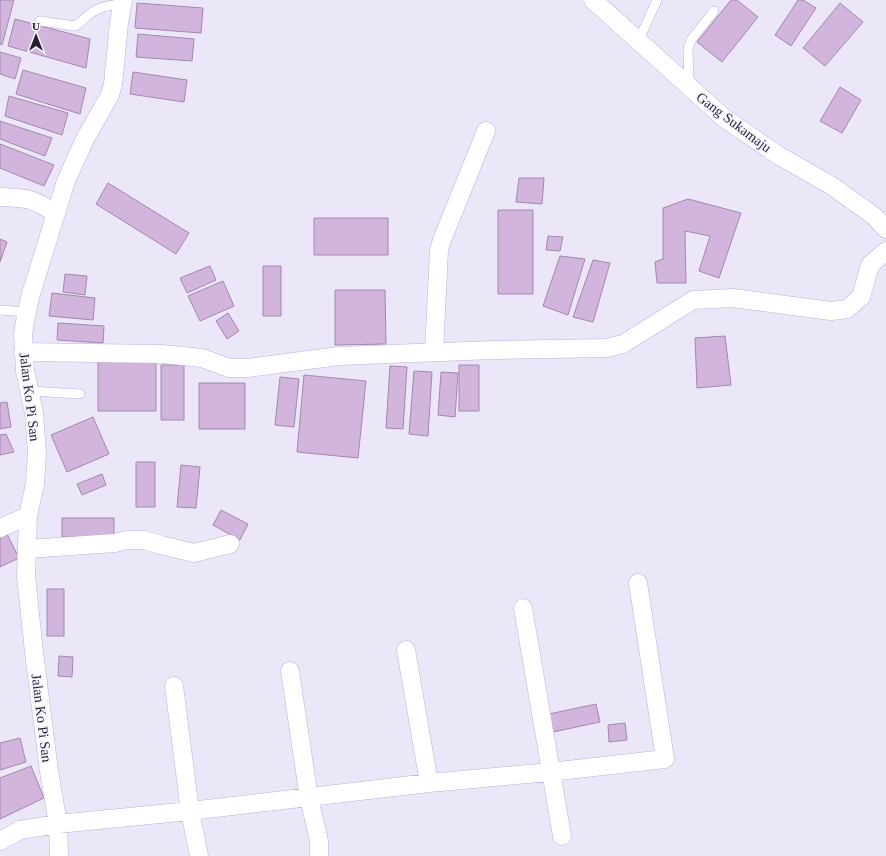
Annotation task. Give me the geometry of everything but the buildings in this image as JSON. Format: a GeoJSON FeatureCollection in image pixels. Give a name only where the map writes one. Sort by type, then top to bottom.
{"type":"FeatureCollection","features":[{"type":"Feature","properties":{"kind":"street","name":"Gang Sukamaju"},"geometry":{"type":"LineString","coordinates":[[593,0],[724,118],[778,155],[832,186],[882,218]]}},
{"type":"Feature","properties":{"kind":"street","name":"Jalan Ko Pi San"},"geometry":{"type":"LineString","coordinates":[[59,856],[58,824],[49,771],[26,576],[28,516],[35,484],[36,454],[34,413],[25,371],[23,334],[27,312],[55,213],[66,181],[85,139],[110,95],[113,84],[122,2]]}},
{"type":"Feature","properties":{"kind":"street"},"geometry":{"type":"LineString","coordinates":[[434,352],[439,250],[486,131]]}},
{"type":"Feature","properties":{"kind":"street"},"geometry":{"type":"LineString","coordinates":[[0,197],[30,199],[43,204],[55,213]]}},
{"type":"Feature","properties":{"kind":"street"},"geometry":{"type":"LineString","coordinates":[[23,352],[162,354],[202,358],[229,368],[247,368],[339,356],[607,348],[623,344],[693,300],[733,298],[831,311],[847,309],[861,297],[870,265],[886,251]]}},
{"type":"Feature","properties":{"kind":"street"},"geometry":{"type":"LineString","coordinates":[[0,528],[28,516]]}},
{"type":"Feature","properties":{"kind":"street"},"geometry":{"type":"LineString","coordinates":[[27,549],[115,543],[127,540],[144,540],[161,546],[194,552],[230,544]]}},
{"type":"Feature","properties":{"kind":"street"},"geometry":{"type":"LineString","coordinates":[[0,841],[20,830],[58,824],[309,798],[429,783],[550,772],[665,759],[638,583]]}},
{"type":"Feature","properties":{"kind":"street"},"geometry":{"type":"LineString","coordinates":[[523,608],[562,836]]}},
{"type":"Feature","properties":{"kind":"street"},"geometry":{"type":"LineString","coordinates":[[406,650],[429,783]]}},
{"type":"Feature","properties":{"kind":"street"},"geometry":{"type":"LineString","coordinates":[[290,671],[309,798],[319,841],[319,856]]}},
{"type":"Feature","properties":{"kind":"street"},"geometry":{"type":"LineString","coordinates":[[174,686],[190,811],[199,856]]}},
{"type":"Feature","properties":{"kind":"lane"},"geometry":{"type":"LineString","coordinates":[[638,42],[657,0]]}},
{"type":"Feature","properties":{"kind":"lane"},"geometry":{"type":"LineString","coordinates":[[40,21],[75,26],[80,24],[100,7],[122,2]]}},
{"type":"Feature","properties":{"kind":"lane"},"geometry":{"type":"LineString","coordinates":[[689,88],[688,49],[691,40],[714,11]]}},
{"type":"Feature","properties":{"kind":"lane"},"geometry":{"type":"LineString","coordinates":[[0,310],[27,312]]}},
{"type":"Feature","properties":{"kind":"lane"},"geometry":{"type":"LineString","coordinates":[[30,391],[80,394]]}}]}
